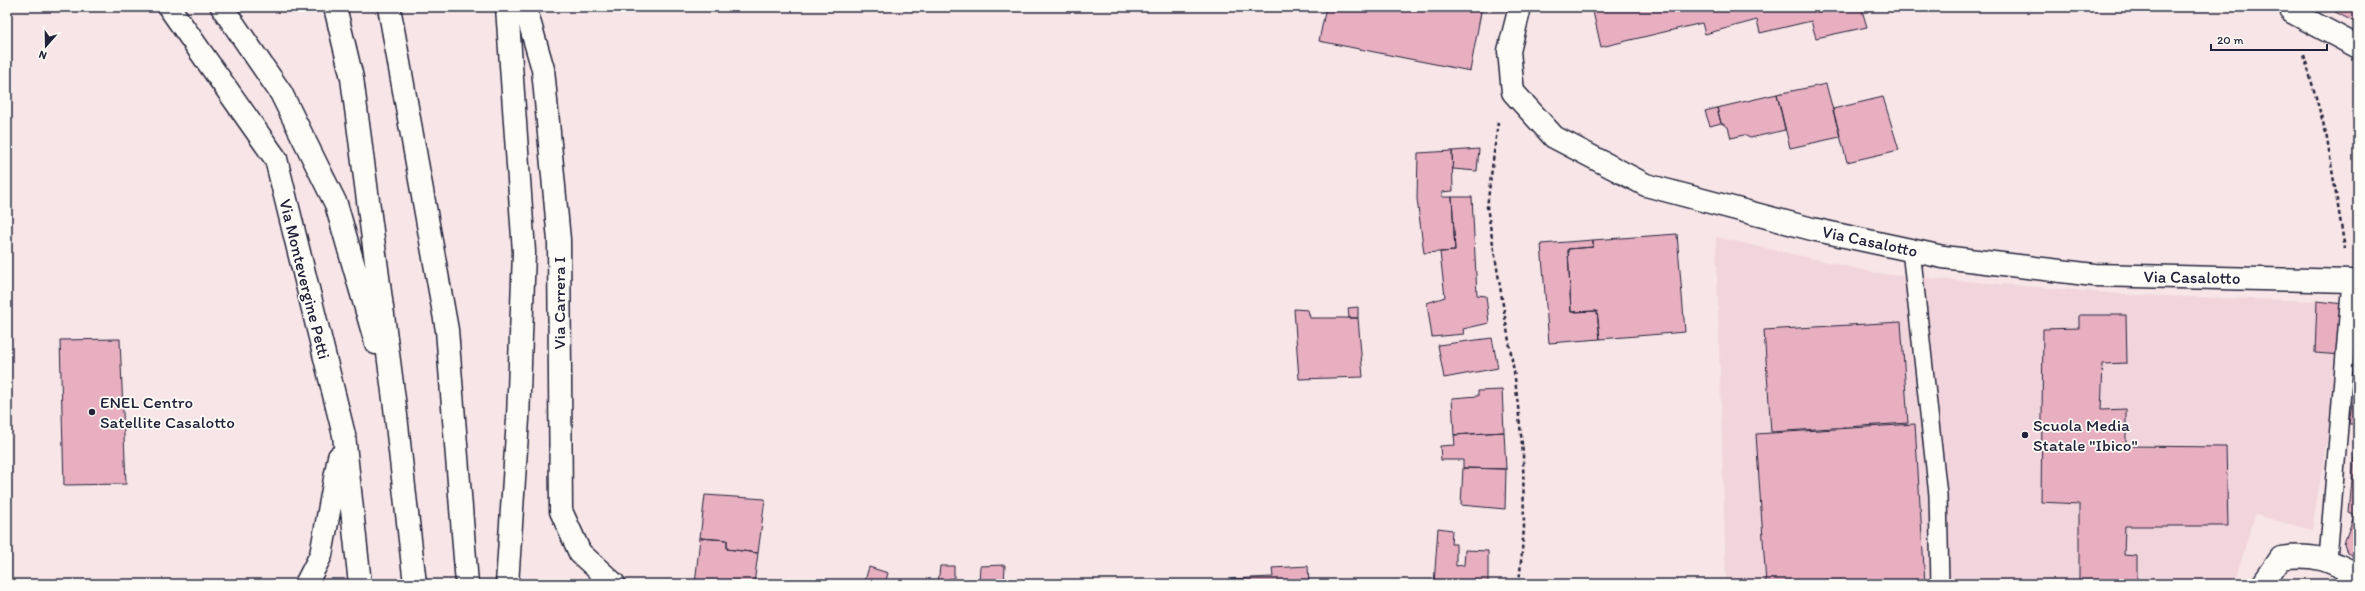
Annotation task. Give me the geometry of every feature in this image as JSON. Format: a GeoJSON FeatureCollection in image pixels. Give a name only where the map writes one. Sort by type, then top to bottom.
{"type":"FeatureCollection","features":[{"type":"Feature","properties":{"kind":"main road","name":"Via Montevergine Petti"},"geometry":{"type":"LineString","coordinates":[[169,7],[276,159],[344,435],[360,584]]}},
{"type":"Feature","properties":{"kind":"main road"},"geometry":{"type":"LineString","coordinates":[[222,7],[281,93],[336,204],[395,407]]}},
{"type":"Feature","properties":{"kind":"main road"},"geometry":{"type":"LineString","coordinates":[[335,7],[352,78],[395,407],[415,584]]}},
{"type":"Feature","properties":{"kind":"main road"},"geometry":{"type":"LineString","coordinates":[[389,7],[447,330],[467,584]]}},
{"type":"Feature","properties":{"kind":"main road"},"geometry":{"type":"LineString","coordinates":[[507,7],[524,252],[518,419],[507,584]]}},
{"type":"Feature","properties":{"kind":"main road","name":"Via Carrera I"},"geometry":{"type":"LineString","coordinates":[[525,7],[543,69],[558,240],[561,511],[580,553],[614,584]]}},
{"type":"Feature","properties":{"kind":"main road"},"geometry":{"type":"LineString","coordinates":[[1513,92],[1509,51],[1520,7]]}},
{"type":"Feature","properties":{"kind":"main road"},"geometry":{"type":"LineString","coordinates":[[2292,12],[2358,47]]}},
{"type":"Feature","properties":{"kind":"main road","name":"Via Casalotto"},"geometry":{"type":"LineString","coordinates":[[1513,92],[1554,137],[1646,185],[1812,229],[1943,257],[2094,275],[2350,281]]}},
{"type":"Feature","properties":{"kind":"main road"},"geometry":{"type":"LineString","coordinates":[[306,584],[321,555],[344,435]]}},
{"type":"Feature","properties":{"kind":"main road"},"geometry":{"type":"LineString","coordinates":[[2263,584],[2281,558],[2302,554],[2328,559],[2358,575]]}},
{"type":"Feature","properties":{"kind":"lane"},"geometry":{"type":"LineString","coordinates":[[1911,250],[1938,495],[1940,584]]}},
{"type":"Feature","properties":{"kind":"lane"},"geometry":{"type":"LineString","coordinates":[[2328,559],[2350,281]]}},
{"type":"Feature","properties":{"kind":"path"},"geometry":{"type":"LineString","coordinates":[[2292,12],[2326,133],[2350,281]]}},
{"type":"Feature","properties":{"kind":"path"},"geometry":{"type":"LineString","coordinates":[[1513,92],[1498,115],[1488,207],[1516,378],[1523,454],[1524,528],[1519,584]]}},
{"type":"Feature","properties":{"kind":"shaded area","name":"Scuola Media Statale \"Ibico\""},"geometry":{"type":"Polygon","coordinates":[[[1716,237],[1881,274],[2132,295],[2317,301],[2344,304],[2341,355],[2312,530],[2255,515],[2234,584],[1726,584],[1716,237]]]}},
{"type":"Feature","properties":{"kind":"building"},"geometry":{"type":"Polygon","coordinates":[[[1326,7],[1482,7],[1470,71],[1319,41],[1326,7]]]}},
{"type":"Feature","properties":{"kind":"building"},"geometry":{"type":"Polygon","coordinates":[[[1592,7],[1861,7],[1867,27],[1816,38],[1811,21],[1760,33],[1757,20],[1705,34],[1702,23],[1601,47],[1592,7]]]}},
{"type":"Feature","properties":{"kind":"building"},"geometry":{"type":"Polygon","coordinates":[[[2358,7],[2358,24],[2328,8],[2358,7]]]}},
{"type":"Feature","properties":{"kind":"building"},"geometry":{"type":"Polygon","coordinates":[[[1826,84],[1840,137],[1790,148],[1777,94],[1826,84]]]}},
{"type":"Feature","properties":{"kind":"building"},"geometry":{"type":"Polygon","coordinates":[[[1777,94],[1785,130],[1750,138],[1744,135],[1731,138],[1728,127],[1721,123],[1717,108],[1777,94]]]}},
{"type":"Feature","properties":{"kind":"building"},"geometry":{"type":"Polygon","coordinates":[[[1883,97],[1899,150],[1847,162],[1833,109],[1883,97]]]}},
{"type":"Feature","properties":{"kind":"building"},"geometry":{"type":"Polygon","coordinates":[[[1717,108],[1721,123],[1710,126],[1705,111],[1717,108]]]}},
{"type":"Feature","properties":{"kind":"building"},"geometry":{"type":"Polygon","coordinates":[[[2352,111],[2358,111],[2358,148],[2352,111]]]}},
{"type":"Feature","properties":{"kind":"building"},"geometry":{"type":"Polygon","coordinates":[[[1479,149],[1477,171],[1453,169],[1452,151],[1479,149]]]}},
{"type":"Feature","properties":{"kind":"building"},"geometry":{"type":"Polygon","coordinates":[[[1452,151],[1453,191],[1442,192],[1442,197],[1452,197],[1455,251],[1424,253],[1417,199],[1418,153],[1452,151]]]}},
{"type":"Feature","properties":{"kind":"building"},"geometry":{"type":"Polygon","coordinates":[[[1452,197],[1472,197],[1477,295],[1486,296],[1489,323],[1463,329],[1464,334],[1432,337],[1427,303],[1445,297],[1440,252],[1455,251],[1452,197]]]}},
{"type":"Feature","properties":{"kind":"building"},"geometry":{"type":"Polygon","coordinates":[[[1677,234],[1685,332],[1600,339],[1597,311],[1571,312],[1568,249],[1593,247],[1593,240],[1677,234]]]}},
{"type":"Feature","properties":{"kind":"building"},"geometry":{"type":"Polygon","coordinates":[[[1593,240],[1593,247],[1568,249],[1571,312],[1597,311],[1600,339],[1549,343],[1541,244],[1593,240]]]}},
{"type":"Feature","properties":{"kind":"building"},"geometry":{"type":"Polygon","coordinates":[[[2317,301],[2344,304],[2341,355],[2315,353],[2317,301]]]}},
{"type":"Feature","properties":{"kind":"building"},"geometry":{"type":"Polygon","coordinates":[[[1358,307],[1358,318],[1349,318],[1348,308],[1358,307]]]}},
{"type":"Feature","properties":{"kind":"building"},"geometry":{"type":"Polygon","coordinates":[[[1294,309],[1308,310],[1310,318],[1358,318],[1363,377],[1299,379],[1294,309]]]}},
{"type":"Feature","properties":{"kind":"building"},"geometry":{"type":"Polygon","coordinates":[[[2079,315],[2126,315],[2127,363],[2103,364],[2101,410],[2126,409],[2126,446],[2226,447],[2228,526],[2125,526],[2124,555],[2137,556],[2137,584],[2079,584],[2079,504],[2041,502],[2043,329],[2079,328],[2079,315]]]}},
{"type":"Feature","properties":{"kind":"building"},"geometry":{"type":"Polygon","coordinates":[[[1901,322],[1908,423],[1771,432],[1764,330],[1901,322]]]}},
{"type":"Feature","properties":{"kind":"building"},"geometry":{"type":"Polygon","coordinates":[[[1492,338],[1498,368],[1444,378],[1438,345],[1492,338]]]}},
{"type":"Feature","properties":{"kind":"building","name":"ENEL Centro Satellite Casalotto"},"geometry":{"type":"Polygon","coordinates":[[[120,339],[126,484],[64,485],[60,340],[120,339]]]}},
{"type":"Feature","properties":{"kind":"building"},"geometry":{"type":"Polygon","coordinates":[[[2354,389],[2358,390],[2358,424],[2349,424],[2354,389]]]}},
{"type":"Feature","properties":{"kind":"building"},"geometry":{"type":"Polygon","coordinates":[[[1502,390],[1504,432],[1454,435],[1452,398],[1478,396],[1478,391],[1502,390]]]}},
{"type":"Feature","properties":{"kind":"building"},"geometry":{"type":"Polygon","coordinates":[[[1915,424],[1925,584],[1766,584],[1756,434],[1915,424]]]}},
{"type":"Feature","properties":{"kind":"building"},"geometry":{"type":"Polygon","coordinates":[[[2358,424],[2358,517],[2349,513],[2358,424]]]}},
{"type":"Feature","properties":{"kind":"building"},"geometry":{"type":"Polygon","coordinates":[[[1504,432],[1506,469],[1463,468],[1463,460],[1441,460],[1440,446],[1455,445],[1454,435],[1504,432]]]}},
{"type":"Feature","properties":{"kind":"building"},"geometry":{"type":"Polygon","coordinates":[[[1463,468],[1506,469],[1505,509],[1461,505],[1463,468]]]}},
{"type":"Feature","properties":{"kind":"building"},"geometry":{"type":"Polygon","coordinates":[[[705,495],[765,499],[758,553],[727,549],[727,540],[700,538],[705,495]]]}},
{"type":"Feature","properties":{"kind":"building"},"geometry":{"type":"Polygon","coordinates":[[[2354,516],[2358,517],[2358,558],[2347,553],[2344,543],[2354,516]]]}},
{"type":"Feature","properties":{"kind":"building"},"geometry":{"type":"Polygon","coordinates":[[[1438,528],[1452,530],[1451,544],[1456,544],[1456,566],[1464,565],[1465,550],[1488,551],[1488,584],[1434,584],[1438,528]]]}},
{"type":"Feature","properties":{"kind":"building"},"geometry":{"type":"Polygon","coordinates":[[[700,538],[727,540],[727,549],[758,553],[754,584],[695,584],[700,538]]]}},
{"type":"Feature","properties":{"kind":"building"},"geometry":{"type":"Polygon","coordinates":[[[1005,565],[1004,584],[979,584],[980,566],[1005,565]]]}},
{"type":"Feature","properties":{"kind":"building"},"geometry":{"type":"Polygon","coordinates":[[[940,566],[954,566],[954,578],[948,579],[948,584],[938,584],[940,566]]]}},
{"type":"Feature","properties":{"kind":"building"},"geometry":{"type":"Polygon","coordinates":[[[1308,566],[1309,584],[1224,584],[1231,579],[1273,577],[1272,568],[1308,566]]]}},
{"type":"Feature","properties":{"kind":"building"},"geometry":{"type":"Polygon","coordinates":[[[869,567],[888,573],[885,584],[864,584],[869,567]]]}},
{"type":"Feature","properties":{"kind":"place","name":"ENEL Centro Satellite Casalotto"},"geometry":{"type":"Point","coordinates":[92,412]}},
{"type":"Feature","properties":{"kind":"place","name":"Scuola Media Statale \"Ibico\""},"geometry":{"type":"Point","coordinates":[2025,435]}}]}
